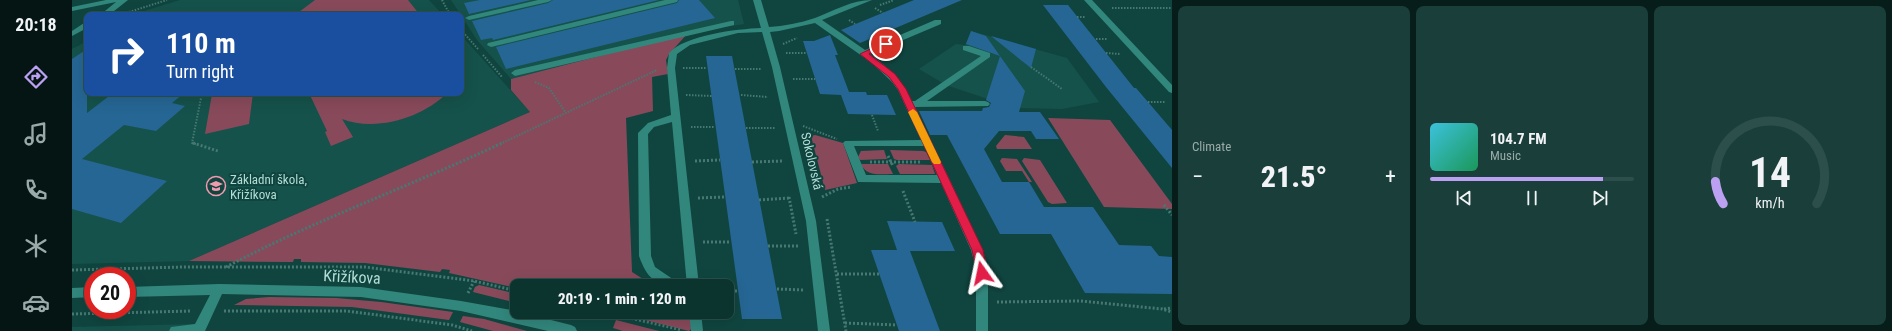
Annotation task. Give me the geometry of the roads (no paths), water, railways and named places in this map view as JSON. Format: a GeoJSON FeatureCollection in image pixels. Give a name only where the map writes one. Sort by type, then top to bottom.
{"type":"FeatureCollection","features":[{"type":"Feature","properties":{"kind":"street"},"geometry":{"type":"LineString","coordinates":[[72,9],[117,0]]}},
{"type":"Feature","properties":{"kind":"street"},"geometry":{"type":"LineString","coordinates":[[108,12],[124,0]]}},
{"type":"Feature","properties":{"kind":"street"},"geometry":{"type":"LineString","coordinates":[[470,18],[548,0]]}},
{"type":"Feature","properties":{"kind":"street"},"geometry":{"type":"LineString","coordinates":[[490,45],[674,0]]}},
{"type":"Feature","properties":{"kind":"street","name":"Sokolovská"},"geometry":{"type":"LineString","coordinates":[[757,0],[776,67],[811,221],[824,331]]}},
{"type":"Feature","properties":{"kind":"street"},"geometry":{"type":"LineString","coordinates":[[692,279],[671,66],[673,53],[688,43],[738,31],[779,30],[816,20],[868,0]]}},
{"type":"Feature","properties":{"kind":"street"},"geometry":{"type":"LineString","coordinates":[[1088,0],[1172,90]]}},
{"type":"Feature","properties":{"kind":"street"},"geometry":{"type":"LineString","coordinates":[[816,20],[892,75],[913,104],[928,143],[977,250],[982,269],[982,331]]}},
{"type":"Feature","properties":{"kind":"street"},"geometry":{"type":"LineString","coordinates":[[863,54],[938,22]]}},
{"type":"Feature","properties":{"kind":"street"},"geometry":{"type":"LineString","coordinates":[[515,73],[730,23]]}},
{"type":"Feature","properties":{"kind":"street"},"geometry":{"type":"LineString","coordinates":[[72,34],[84,27]]}},
{"type":"Feature","properties":{"kind":"street"},"geometry":{"type":"LineString","coordinates":[[913,104],[987,55],[966,48]]}},
{"type":"Feature","properties":{"kind":"street"},"geometry":{"type":"LineString","coordinates":[[913,104],[985,104]]}},
{"type":"Feature","properties":{"kind":"street"},"geometry":{"type":"LineString","coordinates":[[663,279],[650,270],[645,256],[643,133],[651,125],[676,122]]}},
{"type":"Feature","properties":{"kind":"street"},"geometry":{"type":"LineString","coordinates":[[928,143],[848,144],[862,179],[944,179]]}},
{"type":"Feature","properties":{"kind":"street"},"geometry":{"type":"LineString","coordinates":[[175,331],[199,330],[219,289]]}},
{"type":"Feature","properties":{"kind":"street","name":"Křižíkova"},"geometry":{"type":"LineString","coordinates":[[136,292],[219,289],[361,292],[461,306],[511,316],[571,331]]}},
{"type":"Feature","properties":{"kind":"street"},"geometry":{"type":"LineString","coordinates":[[72,293],[84,292]]}},
{"type":"Feature","properties":{"kind":"street"},"geometry":{"type":"LineString","coordinates":[[696,319],[697,331]]}},
{"type":"Feature","properties":{"kind":"place","name":"Základní škola, Křižíkova"},"geometry":{"type":"Point","coordinates":[216,186]}}]}
